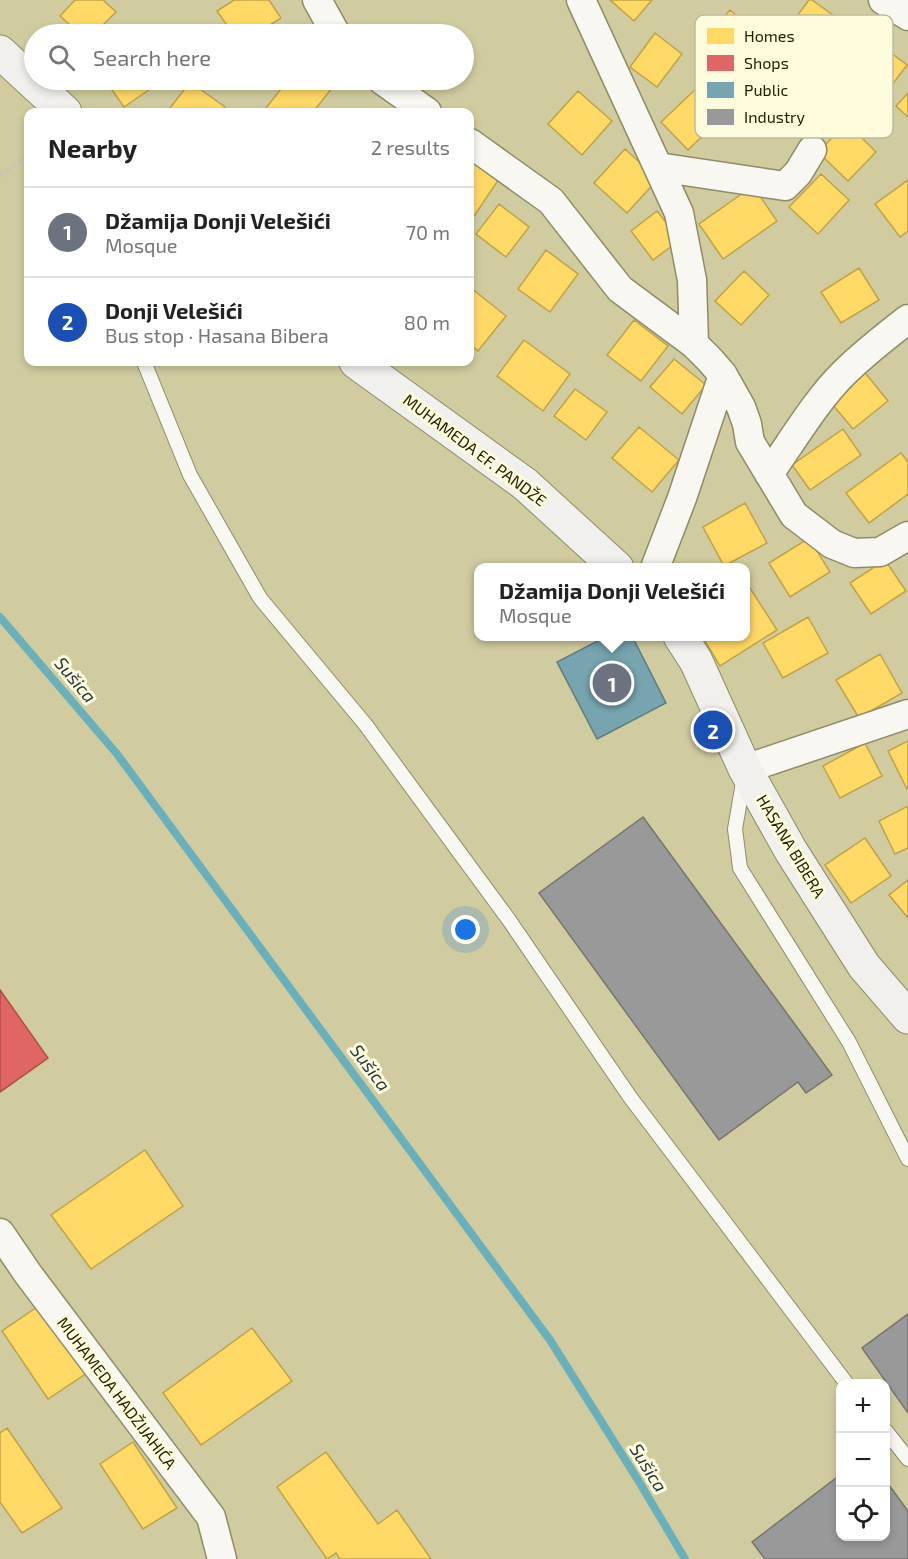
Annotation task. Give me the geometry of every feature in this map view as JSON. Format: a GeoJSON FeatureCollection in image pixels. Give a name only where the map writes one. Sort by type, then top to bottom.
{"type":"FeatureCollection","features":[{"type":"Feature","properties":{"kind":"street"},"geometry":{"type":"LineString","coordinates":[[317,0],[330,24]]}},
{"type":"Feature","properties":{"kind":"street"},"geometry":{"type":"LineString","coordinates":[[581,0],[679,213],[692,280],[694,344]]}},
{"type":"Feature","properties":{"kind":"street"},"geometry":{"type":"LineString","coordinates":[[883,0],[908,16]]}},
{"type":"Feature","properties":{"kind":"street"},"geometry":{"type":"LineString","coordinates":[[0,52],[24,79]]}},
{"type":"Feature","properties":{"kind":"street"},"geometry":{"type":"LineString","coordinates":[[396,90],[421,108]]}},
{"type":"Feature","properties":{"kind":"street"},"geometry":{"type":"LineString","coordinates":[[43,101],[56,108]]}},
{"type":"Feature","properties":{"kind":"street"},"geometry":{"type":"LineString","coordinates":[[474,146],[550,201],[620,289],[694,344],[723,375],[741,407],[747,423],[750,442],[794,515],[832,544],[854,553],[880,552],[908,536]]}},
{"type":"Feature","properties":{"kind":"street"},"geometry":{"type":"LineString","coordinates":[[657,167],[785,186],[798,173],[812,150]]}},
{"type":"Feature","properties":{"kind":"street"},"geometry":{"type":"LineString","coordinates":[[769,474],[842,375],[908,319]]}},
{"type":"Feature","properties":{"kind":"street","name":"MUHAMEDA EF. PANDŽE"},"geometry":{"type":"LineString","coordinates":[[362,366],[525,484],[613,563]]}},
{"type":"Feature","properties":{"kind":"street"},"geometry":{"type":"LineString","coordinates":[[657,563],[682,498],[723,375]]}},
{"type":"Feature","properties":{"kind":"street","name":"HASANA BIBERA"},"geometry":{"type":"LineString","coordinates":[[688,649],[745,769],[791,851],[864,966],[908,1017]]}},
{"type":"Feature","properties":{"kind":"street"},"geometry":{"type":"LineString","coordinates":[[745,769],[908,714]]}},
{"type":"Feature","properties":{"kind":"street","name":"MUHAMEDA HADŽIJAHIĆA"},"geometry":{"type":"LineString","coordinates":[[0,1233],[28,1274],[211,1517],[222,1559]]}},
{"type":"Feature","properties":{"kind":"street"},"geometry":{"type":"LineString","coordinates":[[0,1262],[28,1274]]}},
{"type":"Feature","properties":{"kind":"lane"},"geometry":{"type":"LineString","coordinates":[[146,366],[190,475],[260,598],[365,724],[509,920],[630,1097],[844,1379]]}},
{"type":"Feature","properties":{"kind":"lane"},"geometry":{"type":"LineString","coordinates":[[745,769],[735,829],[740,868],[849,1042],[908,1159]]}},
{"type":"Feature","properties":{"kind":"lane"},"geometry":{"type":"LineString","coordinates":[[887,1433],[908,1459]]}},
{"type":"Feature","properties":{"kind":"path"},"geometry":{"type":"LineString","coordinates":[[0,177],[24,157]]}},
{"type":"Feature","properties":{"kind":"building: Homes"},"geometry":{"type":"Polygon","coordinates":[[[75,0],[103,0],[116,12],[104,24],[69,24],[60,16],[75,0]]]}},
{"type":"Feature","properties":{"kind":"building: Homes"},"geometry":{"type":"Polygon","coordinates":[[[234,0],[269,0],[281,18],[272,24],[226,24],[217,11],[234,0]]]}},
{"type":"Feature","properties":{"kind":"building: Homes"},"geometry":{"type":"Polygon","coordinates":[[[610,0],[652,0],[634,21],[610,0]]]}},
{"type":"Feature","properties":{"kind":"building: Homes"},"geometry":{"type":"Polygon","coordinates":[[[809,0],[812,0],[833,15],[798,15],[809,0]]]}},
{"type":"Feature","properties":{"kind":"building: Homes"},"geometry":{"type":"Polygon","coordinates":[[[730,10],[736,15],[726,15],[730,10]]]}},
{"type":"Feature","properties":{"kind":"building: Homes"},"geometry":{"type":"Polygon","coordinates":[[[655,33],[682,54],[657,87],[630,67],[655,33]]]}},
{"type":"Feature","properties":{"kind":"building: Homes"},"geometry":{"type":"Polygon","coordinates":[[[893,54],[907,65],[893,84],[893,54]]]}},
{"type":"Feature","properties":{"kind":"building: Homes"},"geometry":{"type":"Polygon","coordinates":[[[112,90],[149,90],[124,107],[112,90]]]}},
{"type":"Feature","properties":{"kind":"building: Homes"},"geometry":{"type":"Polygon","coordinates":[[[184,90],[201,90],[225,107],[224,108],[170,108],[184,90]]]}},
{"type":"Feature","properties":{"kind":"building: Homes"},"geometry":{"type":"Polygon","coordinates":[[[280,90],[330,90],[316,108],[266,108],[280,90]]]}},
{"type":"Feature","properties":{"kind":"building: Homes"},"geometry":{"type":"Polygon","coordinates":[[[695,90],[695,138],[700,138],[688,150],[661,122],[695,90]]]}},
{"type":"Feature","properties":{"kind":"building: Homes"},"geometry":{"type":"Polygon","coordinates":[[[578,91],[612,121],[582,155],[548,124],[578,91]]]}},
{"type":"Feature","properties":{"kind":"building: Homes"},"geometry":{"type":"Polygon","coordinates":[[[908,93],[908,117],[896,106],[908,93]]]}},
{"type":"Feature","properties":{"kind":"building: Homes"},"geometry":{"type":"Polygon","coordinates":[[[832,138],[862,138],[876,152],[848,181],[818,152],[832,138]]]}},
{"type":"Feature","properties":{"kind":"building: Homes"},"geometry":{"type":"Polygon","coordinates":[[[625,149],[658,179],[627,213],[594,183],[625,149]]]}},
{"type":"Feature","properties":{"kind":"building: Homes"},"geometry":{"type":"Polygon","coordinates":[[[474,158],[501,176],[474,216],[474,158]]]}},
{"type":"Feature","properties":{"kind":"building: Homes"},"geometry":{"type":"Polygon","coordinates":[[[821,174],[849,200],[818,234],[789,207],[821,174]]]}},
{"type":"Feature","properties":{"kind":"building: Homes"},"geometry":{"type":"Polygon","coordinates":[[[908,180],[908,231],[900,237],[875,204],[908,180]]]}},
{"type":"Feature","properties":{"kind":"building: Homes"},"geometry":{"type":"Polygon","coordinates":[[[753,186],[777,221],[723,259],[699,224],[753,186]]]}},
{"type":"Feature","properties":{"kind":"building: Homes"},"geometry":{"type":"Polygon","coordinates":[[[499,204],[529,227],[506,257],[476,234],[499,204]]]}},
{"type":"Feature","properties":{"kind":"building: Homes"},"geometry":{"type":"Polygon","coordinates":[[[657,211],[680,240],[653,260],[631,231],[657,211]]]}},
{"type":"Feature","properties":{"kind":"building: Homes"},"geometry":{"type":"Polygon","coordinates":[[[546,250],[578,274],[550,312],[518,289],[546,250]]]}},
{"type":"Feature","properties":{"kind":"building: Homes"},"geometry":{"type":"Polygon","coordinates":[[[859,268],[879,300],[841,323],[821,292],[859,268]]]}},
{"type":"Feature","properties":{"kind":"building: Homes"},"geometry":{"type":"Polygon","coordinates":[[[744,271],[769,295],[741,325],[715,301],[744,271]]]}},
{"type":"Feature","properties":{"kind":"building: Homes"},"geometry":{"type":"Polygon","coordinates":[[[474,290],[506,316],[478,351],[474,348],[474,290]]]}},
{"type":"Feature","properties":{"kind":"building: Homes"},"geometry":{"type":"Polygon","coordinates":[[[634,320],[668,346],[641,381],[607,355],[634,320]]]}},
{"type":"Feature","properties":{"kind":"building: Homes"},"geometry":{"type":"Polygon","coordinates":[[[524,340],[570,374],[543,411],[497,376],[524,340]]]}},
{"type":"Feature","properties":{"kind":"building: Homes"},"geometry":{"type":"Polygon","coordinates":[[[674,359],[706,385],[682,414],[650,387],[674,359]]]}},
{"type":"Feature","properties":{"kind":"building: Homes"},"geometry":{"type":"Polygon","coordinates":[[[862,369],[888,401],[853,429],[827,398],[862,369]]]}},
{"type":"Feature","properties":{"kind":"building: Homes"},"geometry":{"type":"Polygon","coordinates":[[[575,389],[607,412],[586,440],[554,416],[575,389]]]}},
{"type":"Feature","properties":{"kind":"building: Homes"},"geometry":{"type":"Polygon","coordinates":[[[639,427],[679,460],[652,492],[612,458],[639,427]]]}},
{"type":"Feature","properties":{"kind":"building: Homes"},"geometry":{"type":"Polygon","coordinates":[[[843,429],[861,455],[810,490],[792,465],[843,429]]]}},
{"type":"Feature","properties":{"kind":"building: Homes"},"geometry":{"type":"Polygon","coordinates":[[[901,453],[908,462],[908,494],[869,523],[846,493],[901,453]]]}},
{"type":"Feature","properties":{"kind":"building: Homes"},"geometry":{"type":"Polygon","coordinates":[[[745,503],[767,543],[730,563],[722,563],[703,527],[745,503]]]}},
{"type":"Feature","properties":{"kind":"building: Homes"},"geometry":{"type":"Polygon","coordinates":[[[809,538],[830,572],[790,597],[769,563],[809,538]]]}},
{"type":"Feature","properties":{"kind":"building: Homes"},"geometry":{"type":"Polygon","coordinates":[[[885,560],[906,591],[871,614],[850,583],[885,560]]]}},
{"type":"Feature","properties":{"kind":"building: Homes"},"geometry":{"type":"Polygon","coordinates":[[[750,588],[777,630],[720,666],[705,641],[750,641],[750,588]]]}},
{"type":"Feature","properties":{"kind":"building: Homes"},"geometry":{"type":"Polygon","coordinates":[[[808,617],[828,653],[783,678],[763,643],[808,617]]]}},
{"type":"Feature","properties":{"kind":"building: Homes"},"geometry":{"type":"Polygon","coordinates":[[[880,654],[902,693],[859,718],[836,680],[880,654]]]}},
{"type":"Feature","properties":{"kind":"building: Homes"},"geometry":{"type":"Polygon","coordinates":[[[908,741],[908,789],[907,789],[888,751],[908,741]]]}},
{"type":"Feature","properties":{"kind":"building: Homes"},"geometry":{"type":"Polygon","coordinates":[[[865,743],[882,776],[840,798],[823,766],[865,743]]]}},
{"type":"Feature","properties":{"kind":"building: Homes"},"geometry":{"type":"Polygon","coordinates":[[[908,806],[908,848],[895,854],[879,821],[908,806]]]}},
{"type":"Feature","properties":{"kind":"building: Homes"},"geometry":{"type":"Polygon","coordinates":[[[865,838],[891,876],[851,903],[825,865],[865,838]]]}},
{"type":"Feature","properties":{"kind":"building: Homes"},"geometry":{"type":"Polygon","coordinates":[[[908,880],[908,918],[889,895],[908,880]]]}},
{"type":"Feature","properties":{"kind":"building: Homes"},"geometry":{"type":"Polygon","coordinates":[[[145,1150],[183,1206],[91,1269],[51,1215],[145,1150]]]}},
{"type":"Feature","properties":{"kind":"building: Homes"},"geometry":{"type":"Polygon","coordinates":[[[40,1305],[87,1373],[48,1399],[2,1331],[40,1305]]]}},
{"type":"Feature","properties":{"kind":"building: Homes"},"geometry":{"type":"Polygon","coordinates":[[[252,1328],[292,1381],[201,1445],[163,1393],[252,1328]]]}},
{"type":"Feature","properties":{"kind":"building: Homes"},"geometry":{"type":"Polygon","coordinates":[[[7,1428],[62,1508],[22,1533],[0,1502],[0,1433],[7,1428]]]}},
{"type":"Feature","properties":{"kind":"building: Homes"},"geometry":{"type":"Polygon","coordinates":[[[133,1442],[177,1508],[143,1529],[100,1464],[133,1442]]]}},
{"type":"Feature","properties":{"kind":"building: Homes"},"geometry":{"type":"Polygon","coordinates":[[[326,1452],[378,1524],[397,1510],[431,1559],[340,1559],[336,1553],[327,1559],[277,1487],[326,1452]]]}},
{"type":"Feature","properties":{"kind":"building: Shops"},"geometry":{"type":"Polygon","coordinates":[[[0,990],[48,1058],[0,1092],[0,990]]]}},
{"type":"Feature","properties":{"kind":"building: Public"},"geometry":{"type":"Polygon","coordinates":[[[597,641],[635,641],[666,703],[597,739],[557,662],[597,641]]]}},
{"type":"Feature","properties":{"kind":"building: Industry"},"geometry":{"type":"Polygon","coordinates":[[[643,817],[832,1075],[806,1093],[798,1082],[719,1140],[539,893],[643,817]]]}},
{"type":"Feature","properties":{"kind":"building: Industry"},"geometry":{"type":"Polygon","coordinates":[[[908,1314],[908,1413],[890,1388],[890,1379],[884,1379],[862,1348],[908,1314]]]}},
{"type":"Feature","properties":{"kind":"building: Industry"},"geometry":{"type":"Polygon","coordinates":[[[836,1478],[836,1541],[890,1541],[890,1486],[908,1511],[908,1559],[765,1559],[752,1542],[836,1478]]]}},
{"type":"Feature","properties":{"kind":"waterway","name":"Sušica"},"geometry":{"type":"LineString","coordinates":[[0,617],[117,754],[550,1340],[685,1559]]}},
{"type":"Feature","properties":{"kind":"place","name":"Džamija Donji Velešići"},"geometry":{"type":"Point","coordinates":[612,683]}},
{"type":"Feature","properties":{"kind":"place","name":"Donji Velešići"},"geometry":{"type":"Point","coordinates":[713,730]}}]}
